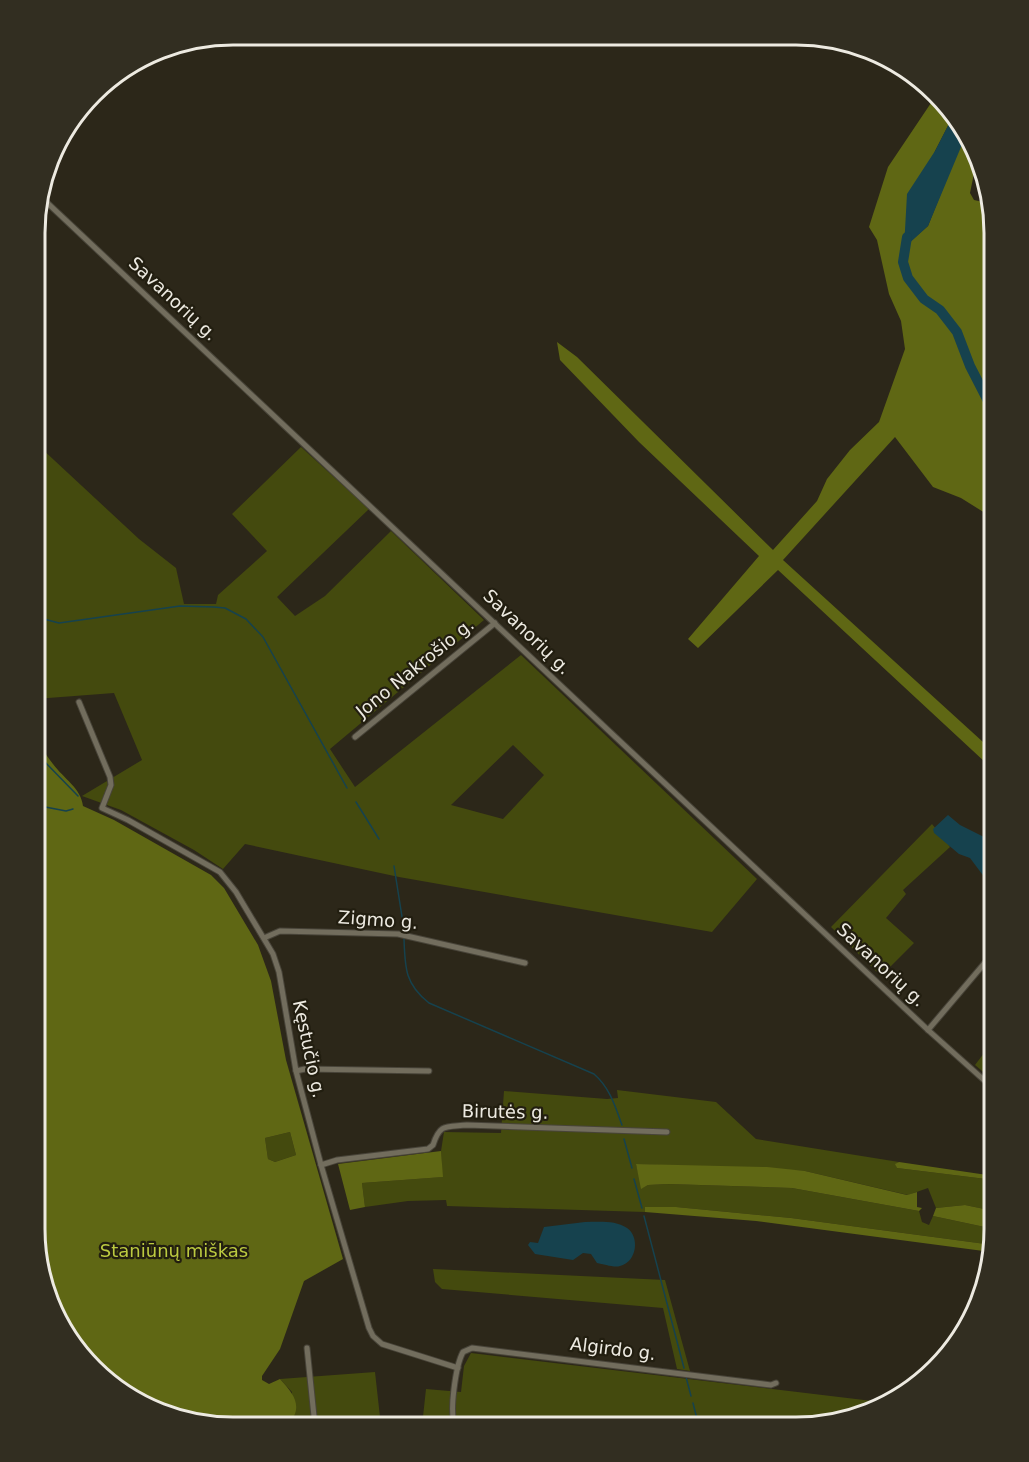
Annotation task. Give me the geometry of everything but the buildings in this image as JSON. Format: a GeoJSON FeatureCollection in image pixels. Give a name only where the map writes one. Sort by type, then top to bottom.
{"type":"FeatureCollection","features":[{"type":"Feature","properties":{"kind":"street","name":"Savanorių g."},"geometry":{"type":"LineString","coordinates":[[48,203],[984,1080]]}},
{"type":"Feature","properties":{"kind":"street","name":"Jono Nakrošio g."},"geometry":{"type":"LineString","coordinates":[[355,738],[495,623]]}},
{"type":"Feature","properties":{"kind":"street","name":"Kęstučio g."},"geometry":{"type":"LineString","coordinates":[[79,702],[110,777],[111,785],[102,808],[128,820],[220,872],[236,892],[273,954],[279,972],[296,1071],[321,1165],[373,1336],[389,1347],[458,1368]]}},
{"type":"Feature","properties":{"kind":"street","name":"Zigmo g."},"geometry":{"type":"LineString","coordinates":[[264,938],[280,931],[398,934],[525,963]]}},
{"type":"Feature","properties":{"kind":"street"},"geometry":{"type":"LineString","coordinates":[[928,1030],[984,964]]}},
{"type":"Feature","properties":{"kind":"street"},"geometry":{"type":"LineString","coordinates":[[296,1071],[305,1069],[429,1071]]}},
{"type":"Feature","properties":{"kind":"street","name":"Birutės g."},"geometry":{"type":"LineString","coordinates":[[321,1165],[337,1160],[428,1149],[433,1146],[437,1132],[445,1127],[468,1125],[667,1132]]}},
{"type":"Feature","properties":{"kind":"street"},"geometry":{"type":"LineString","coordinates":[[307,1347],[314,1417]]}},
{"type":"Feature","properties":{"kind":"street","name":"Algirdo g."},"geometry":{"type":"LineString","coordinates":[[458,1368],[463,1352],[478,1347],[771,1385],[776,1383]]}},
{"type":"Feature","properties":{"kind":"street"},"geometry":{"type":"LineString","coordinates":[[453,1417],[458,1368]]}},
{"type":"Feature","properties":{"kind":"green space"},"geometry":{"type":"Polygon","coordinates":[[[931,103],[949,124],[935,151],[904,247],[928,226],[961,143],[974,172],[970,193],[974,200],[981,202],[984,233],[984,512],[961,498],[933,487],[895,437],[783,560],[984,743],[984,761],[778,570],[698,648],[688,639],[759,556],[639,442],[560,360],[557,342],[577,357],[773,550],[817,501],[827,479],[850,450],[879,422],[905,349],[901,321],[889,294],[877,240],[869,227],[888,167],[931,103]]]}},
{"type":"Feature","properties":{"kind":"green space"},"geometry":{"type":"Polygon","coordinates":[[[301,447],[369,509],[277,597],[295,616],[325,596],[391,531],[484,620],[330,749],[355,787],[521,655],[757,879],[712,932],[399,877],[245,844],[223,869],[194,850],[121,810],[82,796],[142,760],[114,693],[45,698],[45,452],[139,539],[176,568],[184,604],[216,604],[218,595],[267,551],[232,514],[301,447]],[[513,745],[451,805],[503,819],[544,775],[513,745]]]}},
{"type":"Feature","properties":{"kind":"green space","name":"Staniūnų miškas"},"geometry":{"type":"Polygon","coordinates":[[[45,752],[76,789],[83,806],[114,820],[211,875],[224,888],[258,945],[271,981],[286,1060],[343,1259],[304,1281],[280,1349],[262,1376],[262,1380],[269,1384],[280,1379],[293,1396],[295,1413],[293,1417],[208,1415],[184,1411],[139,1392],[118,1378],[84,1344],[64,1312],[55,1290],[45,1241],[45,752]],[[290,1132],[265,1138],[268,1159],[275,1162],[296,1155],[290,1132]]]}},
{"type":"Feature","properties":{"kind":"green space"},"geometry":{"type":"Polygon","coordinates":[[[932,824],[950,847],[903,890],[906,894],[886,918],[914,943],[881,976],[831,927],[932,824]]]}},
{"type":"Feature","properties":{"kind":"green space"},"geometry":{"type":"Polygon","coordinates":[[[984,1053],[984,1073],[975,1065],[984,1053]]]}},
{"type":"Feature","properties":{"kind":"green space"},"geometry":{"type":"Polygon","coordinates":[[[617,1090],[716,1102],[756,1139],[899,1162],[896,1164],[897,1168],[984,1179],[984,1209],[965,1205],[936,1208],[928,1188],[908,1195],[805,1171],[636,1164],[642,1188],[648,1185],[668,1184],[792,1188],[919,1211],[922,1222],[929,1225],[933,1216],[984,1227],[984,1244],[791,1218],[676,1207],[645,1207],[645,1212],[447,1206],[446,1200],[408,1201],[365,1207],[362,1183],[442,1177],[441,1151],[444,1132],[501,1133],[504,1091],[618,1098],[617,1090]]]}},
{"type":"Feature","properties":{"kind":"green space"},"geometry":{"type":"Polygon","coordinates":[[[290,1132],[296,1155],[275,1162],[268,1159],[265,1138],[290,1132]]]}},
{"type":"Feature","properties":{"kind":"green space"},"geometry":{"type":"Polygon","coordinates":[[[441,1151],[443,1177],[362,1183],[365,1207],[350,1210],[338,1164],[441,1151]]]}},
{"type":"Feature","properties":{"kind":"green space"},"geometry":{"type":"Polygon","coordinates":[[[899,1162],[984,1175],[984,1179],[897,1168],[895,1164],[899,1162]]]}},
{"type":"Feature","properties":{"kind":"green space"},"geometry":{"type":"Polygon","coordinates":[[[636,1164],[767,1167],[805,1171],[907,1195],[917,1192],[917,1207],[922,1208],[919,1211],[792,1188],[668,1184],[648,1185],[641,1189],[636,1164]]]}},
{"type":"Feature","properties":{"kind":"green space"},"geometry":{"type":"Polygon","coordinates":[[[965,1205],[984,1209],[984,1227],[933,1216],[936,1208],[965,1205]]]}},
{"type":"Feature","properties":{"kind":"green space"},"geometry":{"type":"Polygon","coordinates":[[[645,1207],[676,1207],[791,1218],[984,1244],[982,1251],[756,1221],[645,1212],[645,1207]]]}},
{"type":"Feature","properties":{"kind":"green space"},"geometry":{"type":"Polygon","coordinates":[[[433,1269],[665,1280],[690,1371],[677,1369],[663,1308],[442,1289],[435,1282],[433,1269]]]}},
{"type":"Feature","properties":{"kind":"green space"},"geometry":{"type":"Polygon","coordinates":[[[471,1353],[872,1401],[845,1411],[796,1417],[423,1417],[426,1389],[461,1392],[464,1366],[471,1353]]]}},
{"type":"Feature","properties":{"kind":"green space"},"geometry":{"type":"Polygon","coordinates":[[[375,1372],[380,1417],[290,1417],[292,1392],[280,1379],[375,1372]]]}},
{"type":"Feature","properties":{"kind":"water"},"geometry":{"type":"Polygon","coordinates":[[[949,124],[962,145],[928,226],[904,248],[907,194],[935,151],[949,124]]]}},
{"type":"Feature","properties":{"kind":"water"},"geometry":{"type":"Polygon","coordinates":[[[948,815],[960,825],[984,837],[984,877],[970,858],[959,854],[934,833],[933,829],[948,815]]]}},
{"type":"Feature","properties":{"kind":"water"},"geometry":{"type":"Polygon","coordinates":[[[585,1222],[612,1223],[627,1228],[634,1237],[635,1243],[630,1260],[620,1266],[612,1266],[597,1263],[591,1254],[583,1253],[573,1260],[535,1254],[528,1245],[530,1242],[538,1243],[544,1227],[585,1222]]]}},
{"type":"Feature","properties":{"kind":"waterway"},"geometry":{"type":"LineString","coordinates":[[907,237],[903,262],[908,278],[924,299],[940,310],[957,332],[970,366],[984,393]]}},
{"type":"Feature","properties":{"kind":"waterway"},"geometry":{"type":"LineString","coordinates":[[45,619],[59,623],[180,606],[225,608],[246,619],[263,637],[347,788]]}},
{"type":"Feature","properties":{"kind":"waterway"},"geometry":{"type":"LineString","coordinates":[[45,762],[78,796]]}},
{"type":"Feature","properties":{"kind":"waterway"},"geometry":{"type":"LineString","coordinates":[[356,802],[379,839]]}},
{"type":"Feature","properties":{"kind":"waterway"},"geometry":{"type":"LineString","coordinates":[[45,807],[66,811],[73,809]]}},
{"type":"Feature","properties":{"kind":"waterway"},"geometry":{"type":"LineString","coordinates":[[394,866],[403,923]]}},
{"type":"Feature","properties":{"kind":"waterway"},"geometry":{"type":"LineString","coordinates":[[404,939],[408,975],[415,989],[429,1003],[594,1074],[608,1091],[622,1125]]}},
{"type":"Feature","properties":{"kind":"waterway"},"geometry":{"type":"LineString","coordinates":[[624,1139],[632,1168]]}},
{"type":"Feature","properties":{"kind":"waterway"},"geometry":{"type":"LineString","coordinates":[[634,1179],[642,1208]]}},
{"type":"Feature","properties":{"kind":"waterway"},"geometry":{"type":"LineString","coordinates":[[644,1216],[684,1368]]}},
{"type":"Feature","properties":{"kind":"waterway"},"geometry":{"type":"LineString","coordinates":[[686,1377],[691,1396]]}},
{"type":"Feature","properties":{"kind":"waterway"},"geometry":{"type":"LineString","coordinates":[[693,1403],[696,1417]]}}]}
